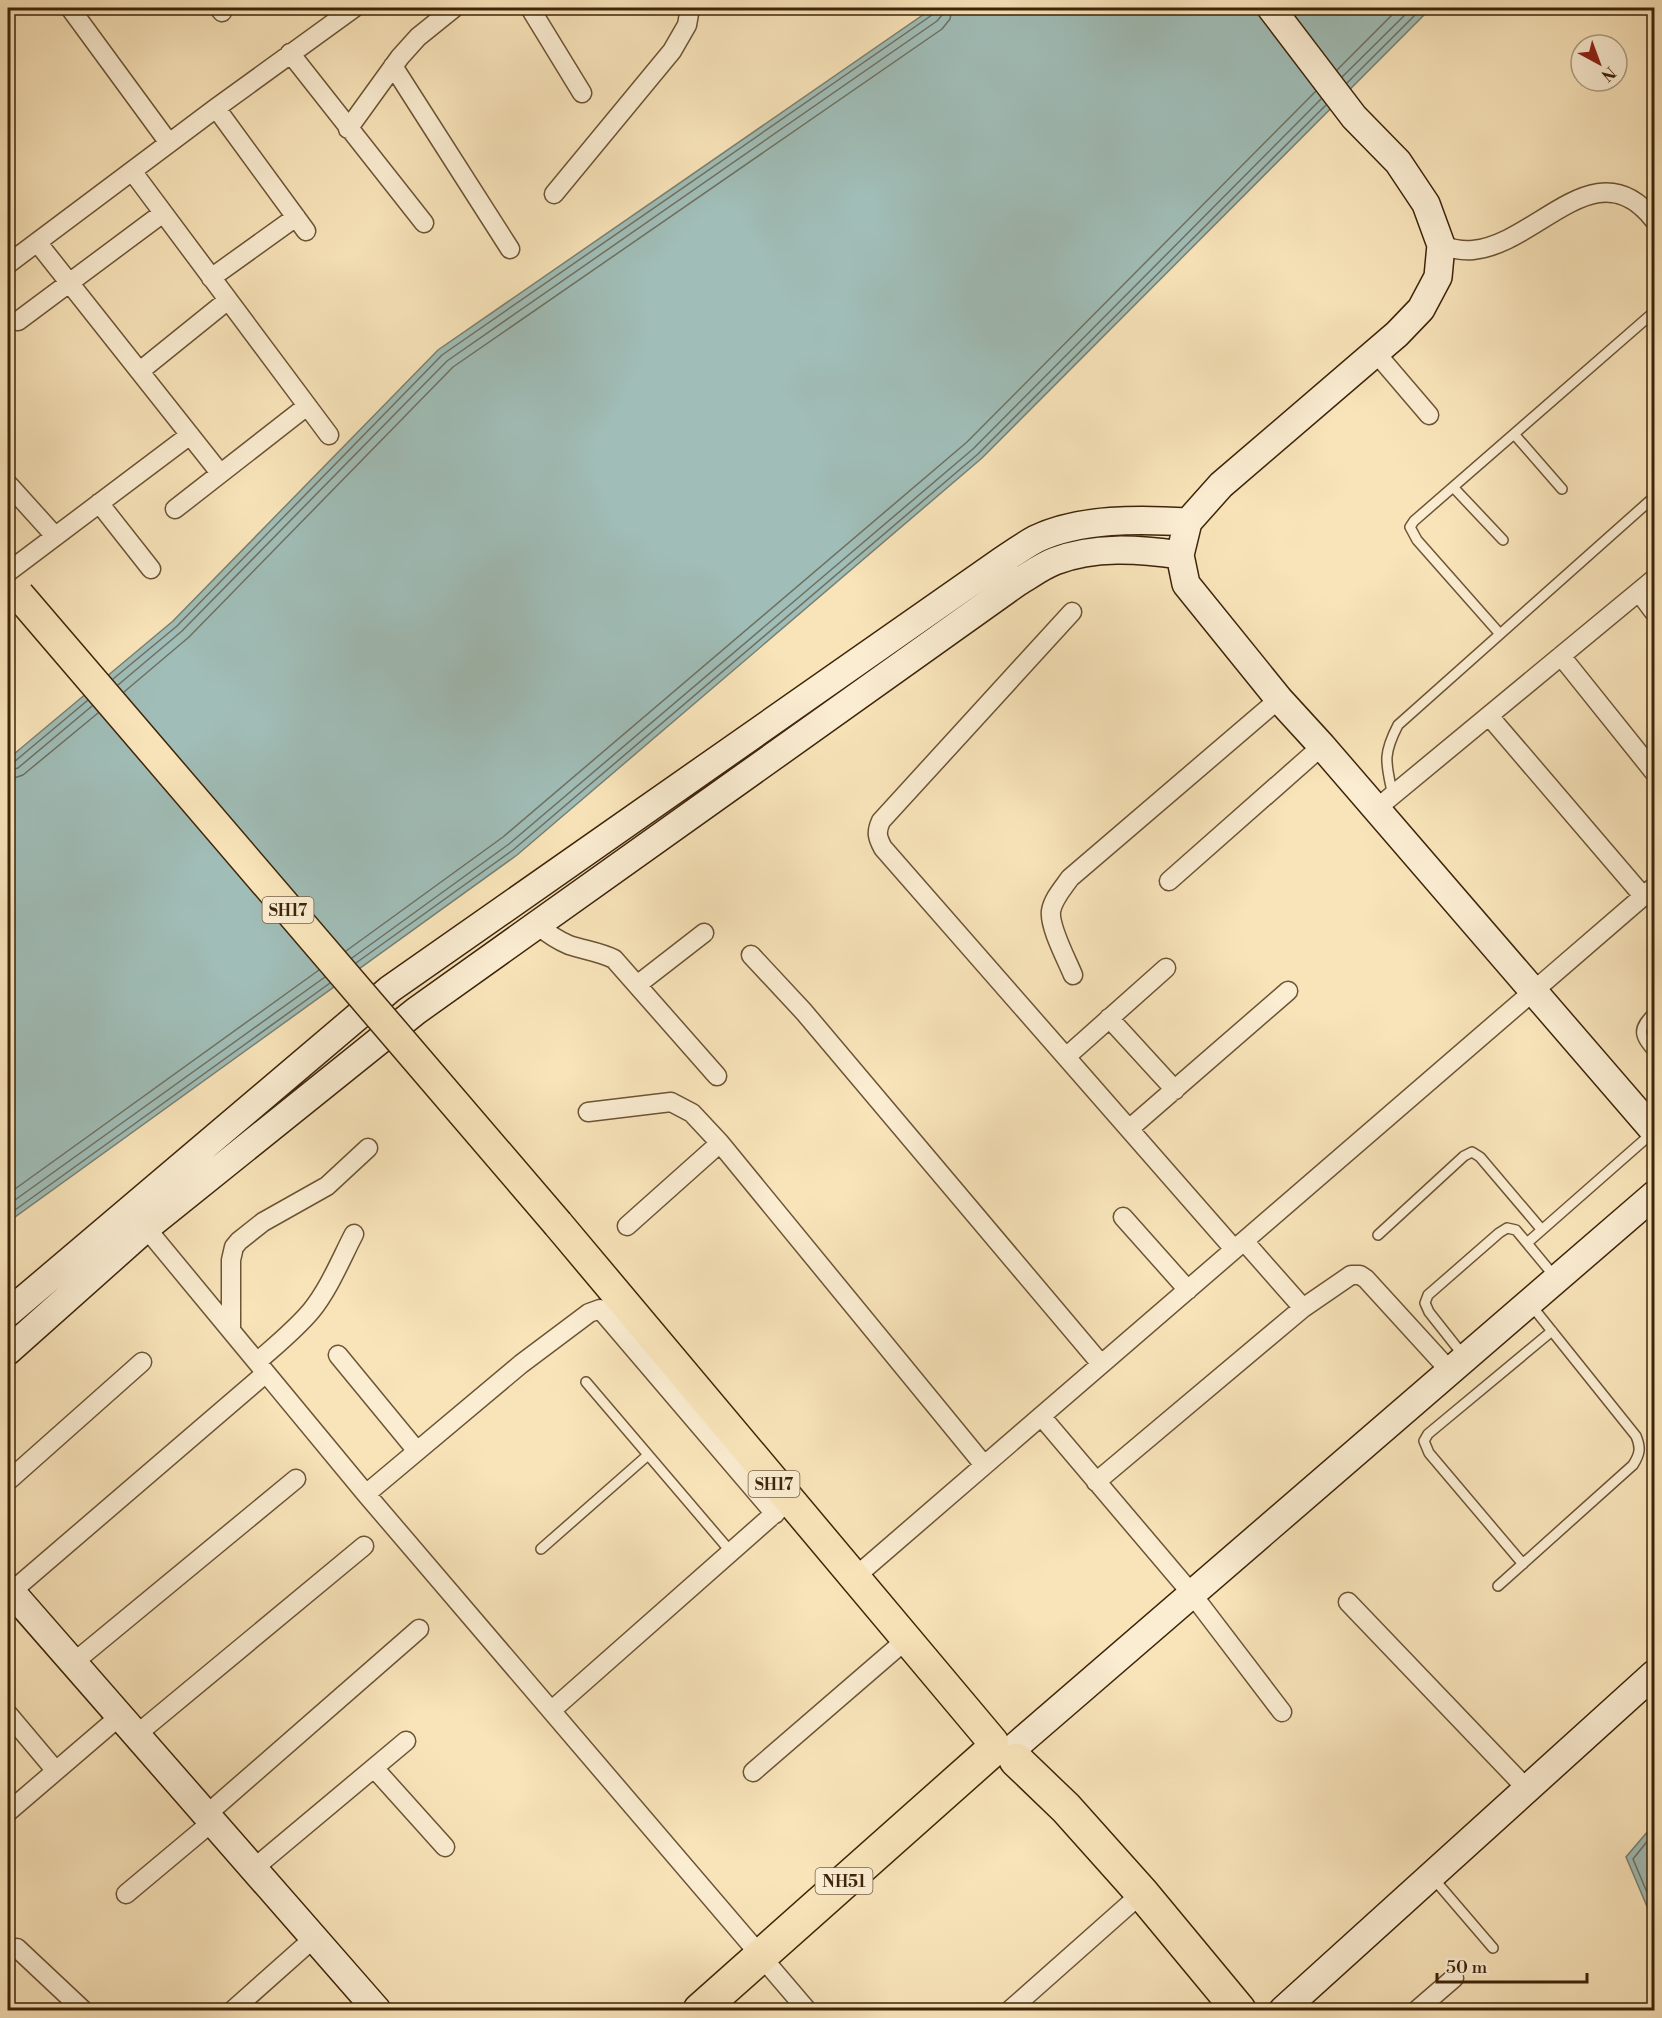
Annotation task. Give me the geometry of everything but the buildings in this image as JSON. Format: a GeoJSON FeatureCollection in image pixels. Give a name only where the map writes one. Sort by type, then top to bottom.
{"type":"FeatureCollection","features":[{"type":"Feature","properties":{"kind":"highway"},"geometry":{"type":"LineString","coordinates":[[1003,1755],[1066,1808],[1216,2010]]}},
{"type":"Feature","properties":{"kind":"highway","name":"NH51"},"geometry":{"type":"LineString","coordinates":[[700,2010],[767,1965],[1003,1755]]}},
{"type":"Feature","properties":{"kind":"highway"},"geometry":{"type":"LineString","coordinates":[[1134,1900],[1239,2010]]}},
{"type":"Feature","properties":{"kind":"highway","name":"NH51"},"geometry":{"type":"LineString","coordinates":[[731,2010],[767,1965]]}},
{"type":"Feature","properties":{"kind":"main road","name":"SH17"},"geometry":{"type":"LineString","coordinates":[[11,583],[558,1224],[782,1507],[855,1577],[1003,1755]]}},
{"type":"Feature","properties":{"kind":"street"},"geometry":{"type":"LineString","coordinates":[[70,8],[169,143]]}},
{"type":"Feature","properties":{"kind":"street"},"geometry":{"type":"LineString","coordinates":[[8,264],[290,53],[354,8]]}},
{"type":"Feature","properties":{"kind":"street"},"geometry":{"type":"LineString","coordinates":[[348,129],[393,66],[418,36],[454,8]]}},
{"type":"Feature","properties":{"kind":"street"},"geometry":{"type":"LineString","coordinates":[[530,8],[582,93]]}},
{"type":"Feature","properties":{"kind":"street"},"geometry":{"type":"LineString","coordinates":[[554,194],[672,51],[687,25],[690,8]]}},
{"type":"Feature","properties":{"kind":"street"},"geometry":{"type":"LineString","coordinates":[[1271,8],[1354,117],[1398,162],[1426,204],[1441,245],[1438,277],[1421,309],[1376,353],[1221,485],[1188,522],[1180,555],[1186,584],[1279,699],[1322,746],[1384,802],[1534,991],[1654,1131]]}},
{"type":"Feature","properties":{"kind":"street"},"geometry":{"type":"LineString","coordinates":[[290,53],[424,223]]}},
{"type":"Feature","properties":{"kind":"street"},"geometry":{"type":"LineString","coordinates":[[393,66],[510,249]]}},
{"type":"Feature","properties":{"kind":"street"},"geometry":{"type":"LineString","coordinates":[[211,278],[301,224],[216,108]]}},
{"type":"Feature","properties":{"kind":"street"},"geometry":{"type":"LineString","coordinates":[[132,171],[329,435]]}},
{"type":"Feature","properties":{"kind":"street"},"geometry":{"type":"LineString","coordinates":[[1441,245],[1457,250],[1475,250],[1498,244],[1580,196],[1601,193],[1616,192],[1629,196],[1646,209],[1654,220]]}},
{"type":"Feature","properties":{"kind":"street"},"geometry":{"type":"LineString","coordinates":[[18,321],[163,213]]}},
{"type":"Feature","properties":{"kind":"street"},"geometry":{"type":"LineString","coordinates":[[37,242],[220,473]]}},
{"type":"Feature","properties":{"kind":"street"},"geometry":{"type":"LineString","coordinates":[[140,371],[228,300]]}},
{"type":"Feature","properties":{"kind":"street"},"geometry":{"type":"LineString","coordinates":[[1376,353],[1429,415]]}},
{"type":"Feature","properties":{"kind":"street"},"geometry":{"type":"LineString","coordinates":[[175,509],[307,406]]}},
{"type":"Feature","properties":{"kind":"street"},"geometry":{"type":"LineString","coordinates":[[11,583],[55,536],[190,435]]}},
{"type":"Feature","properties":{"kind":"street"},"geometry":{"type":"LineString","coordinates":[[8,484],[55,536]]}},
{"type":"Feature","properties":{"kind":"street"},"geometry":{"type":"LineString","coordinates":[[99,503],[151,569]]}},
{"type":"Feature","properties":{"kind":"street"},"geometry":{"type":"LineString","coordinates":[[8,1313],[390,989],[1000,562],[1036,539],[1068,528],[1145,519],[1188,522]]}},
{"type":"Feature","properties":{"kind":"street"},"geometry":{"type":"LineString","coordinates":[[8,1351],[146,1228],[416,1011],[1018,582],[1053,562],[1079,553],[1146,550],[1180,555]]}},
{"type":"Feature","properties":{"kind":"street"},"geometry":{"type":"LineString","coordinates":[[1384,802],[1654,579]]}},
{"type":"Feature","properties":{"kind":"street"},"geometry":{"type":"LineString","coordinates":[[1639,592],[1654,612]]}},
{"type":"Feature","properties":{"kind":"street"},"geometry":{"type":"LineString","coordinates":[[1072,612],[881,821],[876,831],[877,838],[883,848],[1129,1129],[1239,1245],[1303,1308]]}},
{"type":"Feature","properties":{"kind":"street"},"geometry":{"type":"LineString","coordinates":[[1561,656],[1654,772]]}},
{"type":"Feature","properties":{"kind":"street"},"geometry":{"type":"LineString","coordinates":[[1073,975],[1053,925],[1051,912],[1057,897],[1071,878],[1279,699]]}},
{"type":"Feature","properties":{"kind":"street"},"geometry":{"type":"LineString","coordinates":[[855,1577],[1649,892],[1489,716]]}},
{"type":"Feature","properties":{"kind":"street"},"geometry":{"type":"LineString","coordinates":[[1169,881],[1322,746]]}},
{"type":"Feature","properties":{"kind":"street"},"geometry":{"type":"LineString","coordinates":[[537,925],[570,945],[601,952],[614,959],[717,1076]]}},
{"type":"Feature","properties":{"kind":"street"},"geometry":{"type":"LineString","coordinates":[[637,985],[704,933]]}},
{"type":"Feature","properties":{"kind":"street"},"geometry":{"type":"LineString","coordinates":[[751,956],[804,1012],[1101,1364]]}},
{"type":"Feature","properties":{"kind":"street"},"geometry":{"type":"LineString","coordinates":[[1066,1057],[1166,968]]}},
{"type":"Feature","properties":{"kind":"street"},"geometry":{"type":"LineString","coordinates":[[1129,1129],[1288,991]]}},
{"type":"Feature","properties":{"kind":"street"},"geometry":{"type":"LineString","coordinates":[[1110,1018],[1175,1090]]}},
{"type":"Feature","properties":{"kind":"street"},"geometry":{"type":"LineString","coordinates":[[588,1112],[671,1102],[692,1113],[720,1143],[984,1465]]}},
{"type":"Feature","properties":{"kind":"street"},"geometry":{"type":"LineString","coordinates":[[627,1226],[720,1143]]}},
{"type":"Feature","properties":{"kind":"street"},"geometry":{"type":"LineString","coordinates":[[231,1330],[231,1260],[234,1247],[239,1240],[263,1222],[327,1186],[368,1148]]}},
{"type":"Feature","properties":{"kind":"street"},"geometry":{"type":"LineString","coordinates":[[1003,1755],[1654,1195]]}},
{"type":"Feature","properties":{"kind":"street"},"geometry":{"type":"LineString","coordinates":[[1123,1217],[1188,1290]]}},
{"type":"Feature","properties":{"kind":"street"},"geometry":{"type":"LineString","coordinates":[[146,1228],[366,1494],[807,2010]]}},
{"type":"Feature","properties":{"kind":"street"},"geometry":{"type":"LineString","coordinates":[[354,1234],[311,1310],[261,1367],[9,1590],[377,2010]]}},
{"type":"Feature","properties":{"kind":"street"},"geometry":{"type":"LineString","coordinates":[[1096,1482],[1303,1308],[1351,1275],[1360,1275],[1458,1365]]}},
{"type":"Feature","properties":{"kind":"street"},"geometry":{"type":"LineString","coordinates":[[366,1494],[521,1364],[589,1313],[600,1309],[782,1507],[552,1710]]}},
{"type":"Feature","properties":{"kind":"street"},"geometry":{"type":"LineString","coordinates":[[338,1355],[417,1451]]}},
{"type":"Feature","properties":{"kind":"street"},"geometry":{"type":"LineString","coordinates":[[8,1481],[142,1362]]}},
{"type":"Feature","properties":{"kind":"street"},"geometry":{"type":"LineString","coordinates":[[1041,1416],[1192,1594],[1282,1712]]}},
{"type":"Feature","properties":{"kind":"street"},"geometry":{"type":"LineString","coordinates":[[73,1663],[296,1479]]}},
{"type":"Feature","properties":{"kind":"street"},"geometry":{"type":"LineString","coordinates":[[8,1812],[56,1771],[128,1726],[364,1546]]}},
{"type":"Feature","properties":{"kind":"street"},"geometry":{"type":"LineString","coordinates":[[1348,1602],[1527,1789]]}},
{"type":"Feature","properties":{"kind":"street"},"geometry":{"type":"LineString","coordinates":[[126,1894],[419,1629]]}},
{"type":"Feature","properties":{"kind":"street"},"geometry":{"type":"LineString","coordinates":[[753,1772],[907,1639]]}},
{"type":"Feature","properties":{"kind":"street"},"geometry":{"type":"LineString","coordinates":[[1284,2010],[1654,1674]]}},
{"type":"Feature","properties":{"kind":"street"},"geometry":{"type":"LineString","coordinates":[[8,1714],[56,1771]]}},
{"type":"Feature","properties":{"kind":"street"},"geometry":{"type":"LineString","coordinates":[[253,1869],[406,1742]]}},
{"type":"Feature","properties":{"kind":"street"},"geometry":{"type":"LineString","coordinates":[[374,1768],[446,1847]]}},
{"type":"Feature","properties":{"kind":"street"},"geometry":{"type":"LineString","coordinates":[[1010,2010],[1134,1900]]}},
{"type":"Feature","properties":{"kind":"street"},"geometry":{"type":"LineString","coordinates":[[233,2010],[314,1938]]}},
{"type":"Feature","properties":{"kind":"street"},"geometry":{"type":"LineString","coordinates":[[17,1948],[83,2010]]}},
{"type":"Feature","properties":{"kind":"street"},"geometry":{"type":"LineString","coordinates":[[1417,2010],[1454,1978]]}},
{"type":"Feature","properties":{"kind":"lane"},"geometry":{"type":"LineString","coordinates":[[1500,633],[1412,533],[1410,527],[1414,521],[1654,314]]}},
{"type":"Feature","properties":{"kind":"lane"},"geometry":{"type":"LineString","coordinates":[[1514,434],[1562,489]]}},
{"type":"Feature","properties":{"kind":"lane"},"geometry":{"type":"LineString","coordinates":[[1453,487],[1503,540]]}},
{"type":"Feature","properties":{"kind":"lane"},"geometry":{"type":"LineString","coordinates":[[1384,802],[1385,758],[1398,725],[1654,497]]}},
{"type":"Feature","properties":{"kind":"lane"},"geometry":{"type":"LineString","coordinates":[[1654,1012],[1643,1023],[1641,1034],[1654,1053]]}},
{"type":"Feature","properties":{"kind":"lane"},"geometry":{"type":"LineString","coordinates":[[1527,1243],[1654,1131]]}},
{"type":"Feature","properties":{"kind":"lane"},"geometry":{"type":"LineString","coordinates":[[1378,1235],[1464,1156],[1472,1152],[1480,1157],[1542,1230]]}},
{"type":"Feature","properties":{"kind":"lane"},"geometry":{"type":"LineString","coordinates":[[1458,1365],[1425,1303],[1428,1295],[1507,1228],[1516,1230],[1557,1279]]}},
{"type":"Feature","properties":{"kind":"lane"},"geometry":{"type":"LineString","coordinates":[[1498,1586],[1633,1465],[1639,1456],[1640,1446],[1636,1436],[1530,1303]]}},
{"type":"Feature","properties":{"kind":"lane"},"geometry":{"type":"LineString","coordinates":[[1523,1564],[1429,1453],[1424,1441],[1428,1434],[1552,1331]]}},
{"type":"Feature","properties":{"kind":"lane"},"geometry":{"type":"LineString","coordinates":[[586,1382],[731,1552]]}},
{"type":"Feature","properties":{"kind":"lane"},"geometry":{"type":"LineString","coordinates":[[541,1549],[648,1455]]}},
{"type":"Feature","properties":{"kind":"lane"},"geometry":{"type":"LineString","coordinates":[[1431,1876],[1493,1948]]}},
{"type":"Feature","properties":{"kind":"water"},"geometry":{"type":"Polygon","coordinates":[[[933,8],[1431,8],[982,458],[517,855],[8,1222],[8,759],[173,621],[438,350],[933,8]]]}},
{"type":"Feature","properties":{"kind":"water"},"geometry":{"type":"Polygon","coordinates":[[[1654,1824],[1654,1923],[1626,1857],[1654,1824]]]}}]}
